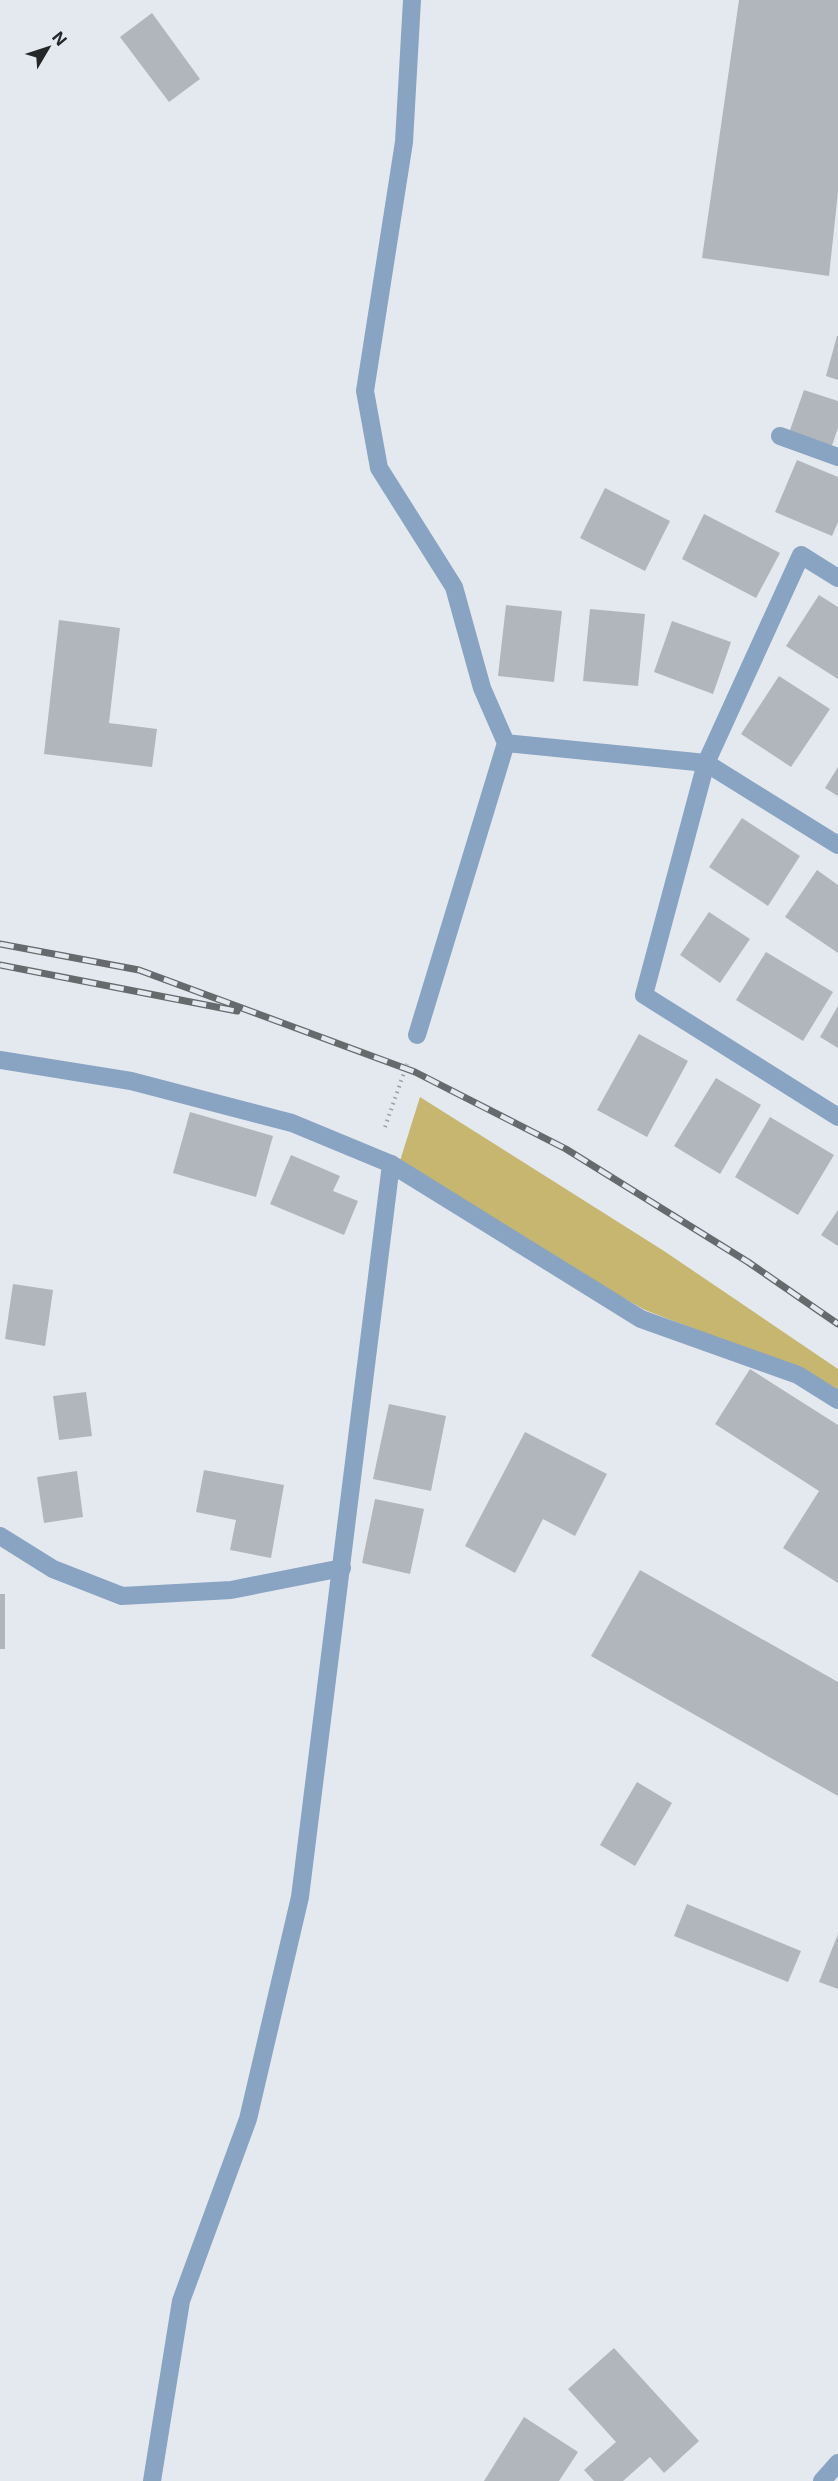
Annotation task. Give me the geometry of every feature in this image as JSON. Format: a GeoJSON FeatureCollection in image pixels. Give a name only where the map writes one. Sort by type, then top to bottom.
{"type":"FeatureCollection","features":[{"type":"Feature","properties":{"kind":"street"},"geometry":{"type":"LineString","coordinates":[[412,0],[404,142],[365,391],[379,468],[454,586],[482,688],[506,743],[417,1035]]}},
{"type":"Feature","properties":{"kind":"street"},"geometry":{"type":"LineString","coordinates":[[780,436],[838,457]]}},
{"type":"Feature","properties":{"kind":"street"},"geometry":{"type":"LineString","coordinates":[[838,578],[801,555],[706,763],[644,995],[838,1118]]}},
{"type":"Feature","properties":{"kind":"street"},"geometry":{"type":"LineString","coordinates":[[506,743],[706,763],[838,845]]}},
{"type":"Feature","properties":{"kind":"street"},"geometry":{"type":"LineString","coordinates":[[0,1060],[131,1081],[292,1123],[383,1161],[641,1318],[798,1375],[838,1400]]}},
{"type":"Feature","properties":{"kind":"street"},"geometry":{"type":"LineString","coordinates":[[152,2481],[181,2301],[248,2119],[300,1897],[342,1568],[383,1161]]}},
{"type":"Feature","properties":{"kind":"street"},"geometry":{"type":"LineString","coordinates":[[0,1536],[53,1569],[122,1596],[231,1590],[342,1568]]}},
{"type":"Feature","properties":{"kind":"street"},"geometry":{"type":"LineString","coordinates":[[822,2481],[838,2463]]}},
{"type":"Feature","properties":{"kind":"path"},"geometry":{"type":"LineString","coordinates":[[383,1161],[417,1035]]}},
{"type":"Feature","properties":{"kind":"shaded area"},"geometry":{"type":"Polygon","coordinates":[[[420,1097],[664,1251],[838,1369],[838,1393],[801,1370],[645,1310],[540,1251],[399,1164],[420,1097]]]}},
{"type":"Feature","properties":{"kind":"building"},"geometry":{"type":"Polygon","coordinates":[[[739,0],[838,0],[838,192],[829,276],[702,258],[739,0]]]}},
{"type":"Feature","properties":{"kind":"building"},"geometry":{"type":"Polygon","coordinates":[[[152,13],[200,79],[169,102],[120,37],[152,13]]]}},
{"type":"Feature","properties":{"kind":"building"},"geometry":{"type":"Polygon","coordinates":[[[838,336],[838,380],[826,376],[838,336]]]}},
{"type":"Feature","properties":{"kind":"building"},"geometry":{"type":"Polygon","coordinates":[[[804,390],[838,401],[838,428],[831,448],[789,433],[804,390]]]}},
{"type":"Feature","properties":{"kind":"building"},"geometry":{"type":"Polygon","coordinates":[[[797,460],[838,477],[838,522],[832,536],[775,512],[797,460]]]}},
{"type":"Feature","properties":{"kind":"building"},"geometry":{"type":"Polygon","coordinates":[[[605,488],[670,521],[645,571],[580,538],[605,488]]]}},
{"type":"Feature","properties":{"kind":"building"},"geometry":{"type":"Polygon","coordinates":[[[704,514],[780,553],[756,598],[682,559],[704,514]]]}},
{"type":"Feature","properties":{"kind":"building"},"geometry":{"type":"Polygon","coordinates":[[[819,595],[838,607],[838,679],[786,646],[819,595]]]}},
{"type":"Feature","properties":{"kind":"building"},"geometry":{"type":"Polygon","coordinates":[[[506,605],[562,611],[554,682],[498,676],[506,605]]]}},
{"type":"Feature","properties":{"kind":"building"},"geometry":{"type":"Polygon","coordinates":[[[590,609],[645,614],[638,686],[583,681],[590,609]]]}},
{"type":"Feature","properties":{"kind":"building"},"geometry":{"type":"Polygon","coordinates":[[[59,620],[120,628],[109,723],[157,729],[152,767],[44,754],[59,620]]]}},
{"type":"Feature","properties":{"kind":"building"},"geometry":{"type":"Polygon","coordinates":[[[672,621],[731,642],[713,694],[654,672],[672,621]]]}},
{"type":"Feature","properties":{"kind":"building"},"geometry":{"type":"Polygon","coordinates":[[[779,676],[830,709],[791,767],[741,734],[779,676]]]}},
{"type":"Feature","properties":{"kind":"building"},"geometry":{"type":"Polygon","coordinates":[[[838,767],[838,796],[825,788],[838,767]]]}},
{"type":"Feature","properties":{"kind":"building"},"geometry":{"type":"Polygon","coordinates":[[[742,818],[800,856],[768,906],[709,867],[742,818]]]}},
{"type":"Feature","properties":{"kind":"building"},"geometry":{"type":"Polygon","coordinates":[[[817,870],[838,885],[838,953],[785,917],[817,870]]]}},
{"type":"Feature","properties":{"kind":"building"},"geometry":{"type":"Polygon","coordinates":[[[709,912],[750,939],[720,983],[680,955],[709,912]]]}},
{"type":"Feature","properties":{"kind":"building"},"geometry":{"type":"Polygon","coordinates":[[[766,952],[833,992],[803,1041],[736,1000],[766,952]]]}},
{"type":"Feature","properties":{"kind":"building"},"geometry":{"type":"Polygon","coordinates":[[[838,1006],[838,1048],[820,1037],[838,1006]]]}},
{"type":"Feature","properties":{"kind":"building"},"geometry":{"type":"Polygon","coordinates":[[[639,1034],[688,1061],[647,1137],[597,1110],[639,1034]]]}},
{"type":"Feature","properties":{"kind":"building"},"geometry":{"type":"Polygon","coordinates":[[[716,1078],[761,1105],[720,1174],[674,1146],[716,1078]]]}},
{"type":"Feature","properties":{"kind":"building"},"geometry":{"type":"Polygon","coordinates":[[[190,1112],[273,1136],[256,1197],[173,1173],[190,1112]]]}},
{"type":"Feature","properties":{"kind":"building"},"geometry":{"type":"Polygon","coordinates":[[[770,1117],[834,1155],[798,1215],[735,1177],[770,1117]]]}},
{"type":"Feature","properties":{"kind":"building"},"geometry":{"type":"Polygon","coordinates":[[[291,1155],[340,1176],[333,1191],[358,1201],[344,1235],[270,1204],[291,1155]]]}},
{"type":"Feature","properties":{"kind":"building"},"geometry":{"type":"Polygon","coordinates":[[[838,1210],[838,1246],[821,1235],[838,1210]]]}},
{"type":"Feature","properties":{"kind":"building"},"geometry":{"type":"Polygon","coordinates":[[[13,1284],[53,1290],[45,1346],[5,1339],[13,1284]]]}},
{"type":"Feature","properties":{"kind":"building"},"geometry":{"type":"Polygon","coordinates":[[[750,1369],[838,1425],[838,1583],[783,1548],[819,1491],[715,1424],[750,1369]]]}},
{"type":"Feature","properties":{"kind":"building"},"geometry":{"type":"Polygon","coordinates":[[[86,1392],[92,1436],[59,1440],[53,1396],[86,1392]]]}},
{"type":"Feature","properties":{"kind":"building"},"geometry":{"type":"Polygon","coordinates":[[[389,1404],[446,1416],[431,1491],[373,1479],[389,1404]]]}},
{"type":"Feature","properties":{"kind":"building"},"geometry":{"type":"Polygon","coordinates":[[[525,1432],[607,1474],[575,1536],[543,1519],[515,1573],[465,1546],[525,1432]]]}},
{"type":"Feature","properties":{"kind":"building"},"geometry":{"type":"Polygon","coordinates":[[[204,1470],[284,1485],[271,1558],[230,1550],[236,1520],[196,1512],[204,1470]]]}},
{"type":"Feature","properties":{"kind":"building"},"geometry":{"type":"Polygon","coordinates":[[[77,1471],[83,1517],[44,1523],[37,1477],[77,1471]]]}},
{"type":"Feature","properties":{"kind":"building"},"geometry":{"type":"Polygon","coordinates":[[[375,1499],[424,1509],[410,1574],[362,1563],[375,1499]]]}},
{"type":"Feature","properties":{"kind":"building"},"geometry":{"type":"Polygon","coordinates":[[[640,1570],[838,1682],[838,1796],[591,1656],[640,1570]]]}},
{"type":"Feature","properties":{"kind":"building"},"geometry":{"type":"Polygon","coordinates":[[[0,1594],[5,1594],[5,1649],[0,1649],[0,1594]]]}},
{"type":"Feature","properties":{"kind":"building"},"geometry":{"type":"Polygon","coordinates":[[[637,1782],[672,1803],[635,1866],[600,1845],[637,1782]]]}},
{"type":"Feature","properties":{"kind":"building"},"geometry":{"type":"Polygon","coordinates":[[[687,1904],[801,1951],[788,1982],[674,1936],[687,1904]]]}},
{"type":"Feature","properties":{"kind":"building"},"geometry":{"type":"Polygon","coordinates":[[[838,1934],[838,1989],[819,1982],[838,1934]]]}},
{"type":"Feature","properties":{"kind":"building"},"geometry":{"type":"Polygon","coordinates":[[[614,2348],[699,2441],[664,2473],[650,2457],[623,2481],[594,2481],[584,2470],[616,2442],[568,2389],[614,2348]]]}},
{"type":"Feature","properties":{"kind":"building"},"geometry":{"type":"Polygon","coordinates":[[[524,2417],[578,2452],[559,2481],[484,2481],[524,2417]]]}},
{"type":"Feature","properties":{"kind":"railway"},"geometry":{"type":"LineString","coordinates":[[0,944],[139,970],[415,1072],[566,1149],[748,1262],[838,1324]]}},
{"type":"Feature","properties":{"kind":"railway"},"geometry":{"type":"LineString","coordinates":[[0,965],[237,1011]]}}]}
